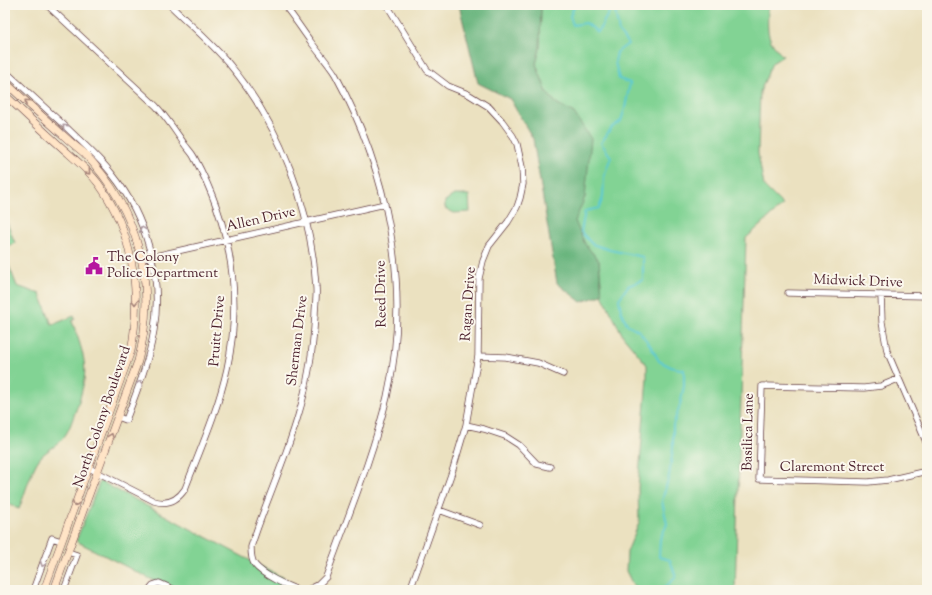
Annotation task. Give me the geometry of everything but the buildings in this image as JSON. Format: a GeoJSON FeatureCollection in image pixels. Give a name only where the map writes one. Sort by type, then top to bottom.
{"type":"FeatureCollection","features":[{"type":"Feature","properties":{"kind":"main road","name":"North Colony Boulevard"},"geometry":{"type":"LineString","coordinates":[[5,82],[84,153],[104,177],[121,203],[134,234],[142,259],[145,284],[146,316],[138,361],[54,590]]}},
{"type":"Feature","properties":{"kind":"main road","name":"North Colony Boulevard"},"geometry":{"type":"LineString","coordinates":[[5,96],[82,165],[97,182],[111,204],[127,242],[132,260],[135,286],[135,317],[131,351],[44,590]]}},
{"type":"Feature","properties":{"kind":"main road"},"geometry":{"type":"LineString","coordinates":[[132,260],[142,259]]}},
{"type":"Feature","properties":{"kind":"street","name":"Pruitt Drive"},"geometry":{"type":"LineString","coordinates":[[47,5],[144,94],[167,119],[194,155],[204,176],[228,240],[234,279],[232,344],[227,369],[217,403],[185,489],[181,495],[175,500],[162,503],[154,501],[89,468]]}},
{"type":"Feature","properties":{"kind":"street","name":"Sherman Drive"},"geometry":{"type":"LineString","coordinates":[[170,5],[230,65],[267,120],[294,180],[306,222],[313,256],[316,289],[310,368],[298,416],[251,547],[255,565],[263,572],[280,582],[298,590]]}},
{"type":"Feature","properties":{"kind":"street","name":"Reed Drive"},"geometry":{"type":"LineString","coordinates":[[284,5],[334,73],[348,99],[360,127],[375,168],[385,204],[393,251],[396,291],[396,327],[393,352],[387,395],[379,428],[326,577],[318,586],[308,590]]}},
{"type":"Feature","properties":{"kind":"street","name":"Ragan Drive"},"geometry":{"type":"LineString","coordinates":[[387,5],[427,70],[448,86],[477,99],[489,107],[507,127],[517,144],[522,167],[520,198],[508,222],[489,246],[483,261],[479,278],[478,356],[466,425],[453,469],[410,590]]}},
{"type":"Feature","properties":{"kind":"street"},"geometry":{"type":"LineString","coordinates":[[5,71],[94,154],[112,175],[130,201],[143,231],[151,257],[156,297],[152,337],[148,360],[126,420],[118,417]]}},
{"type":"Feature","properties":{"kind":"street","name":"Allen Drive"},"geometry":{"type":"LineString","coordinates":[[142,259],[385,204]]}},
{"type":"Feature","properties":{"kind":"street","name":"Midwick Drive"},"geometry":{"type":"LineString","coordinates":[[788,293],[927,296]]}},
{"type":"Feature","properties":{"kind":"street"},"geometry":{"type":"LineString","coordinates":[[881,295],[882,320],[889,356],[927,444]]}},
{"type":"Feature","properties":{"kind":"street"},"geometry":{"type":"LineString","coordinates":[[478,356],[506,357],[538,363],[563,374]]}},
{"type":"Feature","properties":{"kind":"street","name":"Basilica Lane"},"geometry":{"type":"LineString","coordinates":[[759,480],[762,386],[864,388],[883,385],[898,379]]}},
{"type":"Feature","properties":{"kind":"street"},"geometry":{"type":"LineString","coordinates":[[466,425],[505,436],[519,445],[537,464],[550,467]]}},
{"type":"Feature","properties":{"kind":"street","name":"Claremont Street"},"geometry":{"type":"LineString","coordinates":[[759,480],[871,482],[896,479],[927,471]]}},
{"type":"Feature","properties":{"kind":"street"},"geometry":{"type":"LineString","coordinates":[[438,510],[480,525]]}},
{"type":"Feature","properties":{"kind":"street"},"geometry":{"type":"LineString","coordinates":[[33,590],[52,538],[61,541]]}},
{"type":"Feature","properties":{"kind":"street"},"geometry":{"type":"LineString","coordinates":[[64,590],[77,555],[68,552]]}},
{"type":"Feature","properties":{"kind":"street"},"geometry":{"type":"LineString","coordinates":[[149,590],[153,585],[159,583],[175,590]]}},
{"type":"Feature","properties":{"kind":"green space"},"geometry":{"type":"Polygon","coordinates":[[[459,5],[541,5],[540,47],[536,64],[547,93],[556,103],[574,113],[591,139],[585,197],[575,221],[585,244],[599,261],[602,295],[581,302],[557,283],[533,139],[510,99],[478,83],[459,5]]]}},
{"type":"Feature","properties":{"kind":"green space"},"geometry":{"type":"Polygon","coordinates":[[[541,5],[768,5],[768,33],[773,44],[783,56],[772,63],[760,92],[758,153],[764,186],[783,205],[746,238],[735,590],[639,590],[633,585],[626,571],[627,552],[639,523],[638,488],[647,365],[623,336],[602,295],[599,261],[585,244],[574,221],[585,197],[574,113],[556,103],[547,93],[536,64],[540,47],[541,5]]]}},
{"type":"Feature","properties":{"kind":"green space"},"geometry":{"type":"Polygon","coordinates":[[[454,195],[469,195],[470,212],[454,213],[445,208],[445,201],[454,195]]]}},
{"type":"Feature","properties":{"kind":"green space"},"geometry":{"type":"Polygon","coordinates":[[[5,218],[15,243],[5,248],[5,218]]]}},
{"type":"Feature","properties":{"kind":"green space"},"geometry":{"type":"Polygon","coordinates":[[[5,253],[17,286],[40,294],[52,325],[74,316],[75,319],[72,321],[83,356],[85,375],[76,410],[69,428],[61,441],[42,455],[37,462],[19,509],[5,502],[5,253]]]}},
{"type":"Feature","properties":{"kind":"green space"},"geometry":{"type":"Polygon","coordinates":[[[100,481],[306,590],[172,590],[76,541],[100,481]]]}},
{"type":"Feature","properties":{"kind":"waterway"},"geometry":{"type":"LineString","coordinates":[[575,5],[570,16],[573,25],[586,23],[598,32],[613,5]]}},
{"type":"Feature","properties":{"kind":"waterway"},"geometry":{"type":"LineString","coordinates":[[614,5],[619,32],[628,44],[617,52],[615,62],[619,79],[630,83],[621,121],[612,127],[601,143],[611,157],[604,176],[603,197],[599,208],[585,211],[581,232],[592,244],[610,250],[643,257],[643,280],[628,286],[619,299],[621,311],[627,324],[639,331],[650,345],[659,361],[671,367],[684,370],[684,386],[680,405],[673,425],[673,448],[669,476],[662,501],[667,524],[660,539],[659,557],[670,560],[676,577],[662,590]]}},
{"type":"Feature","properties":{"kind":"place","name":"The Colony Police Department"},"geometry":{"type":"Point","coordinates":[94,266]}}]}
